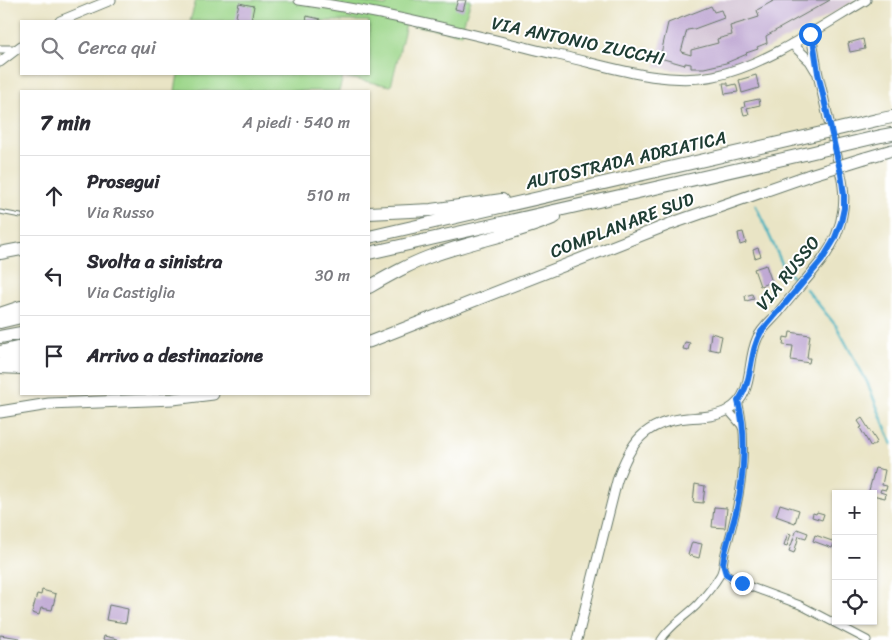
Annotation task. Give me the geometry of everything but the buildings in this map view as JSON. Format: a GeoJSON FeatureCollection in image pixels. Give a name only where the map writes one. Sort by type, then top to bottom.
{"type":"FeatureCollection","features":[{"type":"Feature","properties":{"kind":"highway","name":"AUTOSTRADA ADRIATICA"},"geometry":{"type":"LineString","coordinates":[[370,237],[892,117]]}},
{"type":"Feature","properties":{"kind":"highway","name":"AUTOSTRADA ADRIATICA"},"geometry":{"type":"LineString","coordinates":[[370,253],[887,135]]}},
{"type":"Feature","properties":{"kind":"highway","name":"COMPLANARE SUD"},"geometry":{"type":"LineString","coordinates":[[370,342],[670,224],[810,175],[892,150]]}},
{"type":"Feature","properties":{"kind":"highway"},"geometry":{"type":"LineString","coordinates":[[370,213],[431,210],[493,200],[525,201]]}},
{"type":"Feature","properties":{"kind":"highway"},"geometry":{"type":"LineString","coordinates":[[370,286],[404,267],[432,256],[534,226],[577,206]]}},
{"type":"Feature","properties":{"kind":"highway"},"geometry":{"type":"LineString","coordinates":[[0,253],[20,249]]}},
{"type":"Feature","properties":{"kind":"highway"},"geometry":{"type":"LineString","coordinates":[[0,314],[20,307]]}},
{"type":"Feature","properties":{"kind":"highway"},"geometry":{"type":"LineString","coordinates":[[0,322],[20,317]]}},
{"type":"Feature","properties":{"kind":"highway"},"geometry":{"type":"LineString","coordinates":[[0,338],[20,333]]}},
{"type":"Feature","properties":{"kind":"highway"},"geometry":{"type":"LineString","coordinates":[[0,352],[20,347]]}},
{"type":"Feature","properties":{"kind":"highway"},"geometry":{"type":"LineString","coordinates":[[0,366],[20,358]]}},
{"type":"Feature","properties":{"kind":"highway"},"geometry":{"type":"LineString","coordinates":[[0,366],[20,368]]}},
{"type":"Feature","properties":{"kind":"highway"},"geometry":{"type":"LineString","coordinates":[[0,412],[49,404],[173,399],[205,395]]}},
{"type":"Feature","properties":{"kind":"street"},"geometry":{"type":"LineString","coordinates":[[62,20],[111,0]]}},
{"type":"Feature","properties":{"kind":"street","name":"VIA ANTONIO ZUCCHI"},"geometry":{"type":"LineString","coordinates":[[299,0],[328,2],[636,73],[677,78],[700,78],[731,72],[792,44],[866,0]]}},
{"type":"Feature","properties":{"kind":"street","name":"VIA RUSSO"},"geometry":{"type":"LineString","coordinates":[[728,410],[738,401],[748,382],[756,340],[822,260],[834,240],[841,222],[844,201],[842,181],[810,34]]}},
{"type":"Feature","properties":{"kind":"street","name":"VIA RUSSO"},"geometry":{"type":"LineString","coordinates":[[792,44],[810,60],[818,73]]}},
{"type":"Feature","properties":{"kind":"street"},"geometry":{"type":"LineString","coordinates":[[0,49],[20,47]]}},
{"type":"Feature","properties":{"kind":"street"},"geometry":{"type":"LineString","coordinates":[[0,62],[20,47]]}},
{"type":"Feature","properties":{"kind":"street"},"geometry":{"type":"LineString","coordinates":[[661,640],[672,626],[696,606],[723,570],[724,558],[739,496],[743,430],[738,401]]}},
{"type":"Feature","properties":{"kind":"street"},"geometry":{"type":"LineString","coordinates":[[577,640],[616,482],[625,458],[632,446],[650,430],[662,423],[705,417],[728,410],[743,430]]}},
{"type":"Feature","properties":{"kind":"street"},"geometry":{"type":"LineString","coordinates":[[723,570],[735,581],[787,599],[867,640]]}},
{"type":"Feature","properties":{"kind":"lane"},"geometry":{"type":"LineString","coordinates":[[0,212],[20,216]]}},
{"type":"Feature","properties":{"kind":"shaded area"},"geometry":{"type":"Polygon","coordinates":[[[720,0],[855,0],[798,33],[738,63],[706,71],[673,70],[655,67],[666,22],[720,0]]]}},
{"type":"Feature","properties":{"kind":"green space"},"geometry":{"type":"Polygon","coordinates":[[[196,0],[348,0],[386,6],[388,0],[471,0],[462,34],[406,24],[391,86],[343,77],[339,90],[175,90],[178,75],[370,75],[370,20],[190,20],[196,0]]]}},
{"type":"Feature","properties":{"kind":"waterway"},"geometry":{"type":"LineString","coordinates":[[756,206],[785,270],[796,280]]}},
{"type":"Feature","properties":{"kind":"waterway"},"geometry":{"type":"LineString","coordinates":[[806,289],[837,327],[867,382],[892,444]]}},
{"type":"Feature","properties":{"kind":"route"},"geometry":{"type":"LineString","coordinates":[[742,583],[730,578],[723,570],[724,558],[739,496],[743,430],[738,401],[746,389],[750,377],[756,340],[822,260],[838,231],[844,208],[841,174],[810,34]]}}]}
